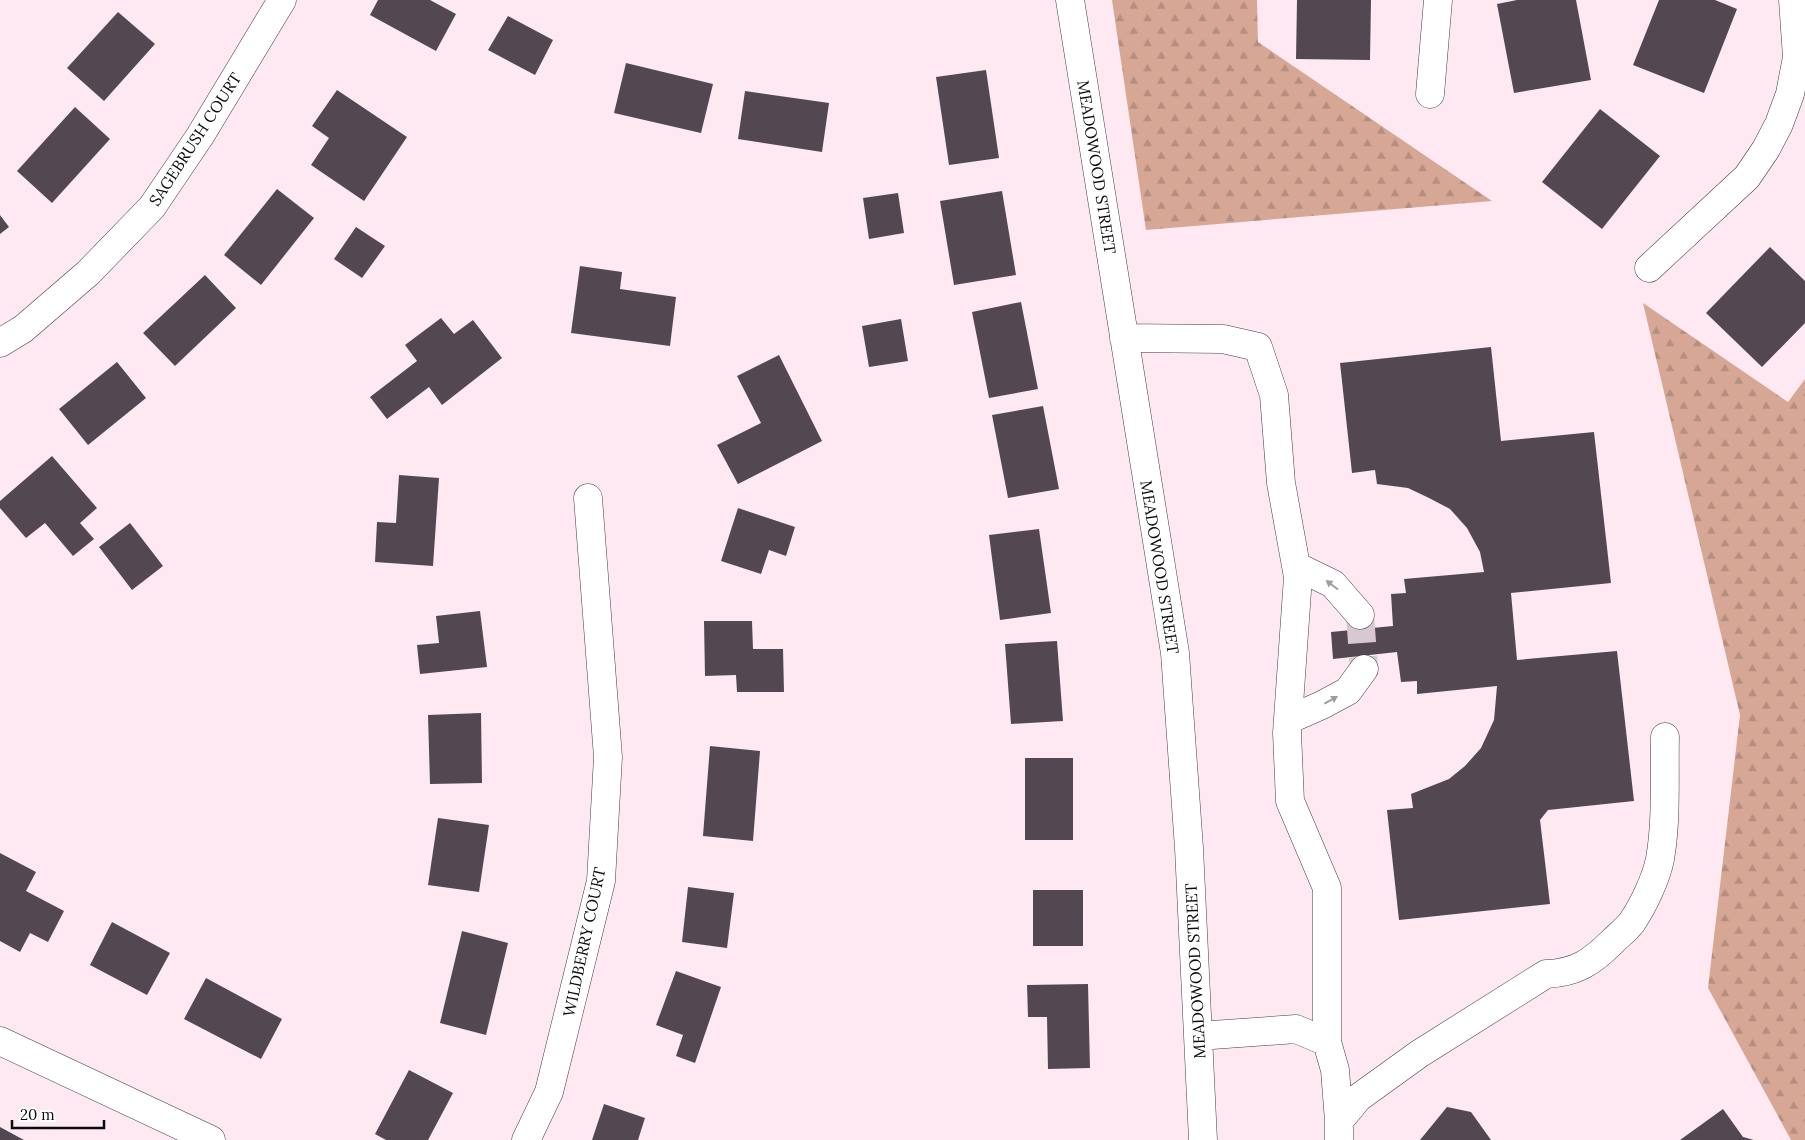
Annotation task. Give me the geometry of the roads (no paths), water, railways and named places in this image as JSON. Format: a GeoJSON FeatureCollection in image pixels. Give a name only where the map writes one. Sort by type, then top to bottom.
{"type":"FeatureCollection","features":[{"type":"Feature","properties":{"kind":"street","name":"SAGEBRUSH COURT"},"geometry":{"type":"LineString","coordinates":[[0,343],[23,329],[88,273],[152,207],[200,136],[282,0]]}},
{"type":"Feature","properties":{"kind":"street","name":"MEADOWOOD STREET"},"geometry":{"type":"LineString","coordinates":[[1070,0],[1175,653],[1189,848],[1203,1140]]}},
{"type":"Feature","properties":{"kind":"street"},"geometry":{"type":"LineString","coordinates":[[1430,94],[1438,0]]}},
{"type":"Feature","properties":{"kind":"street"},"geometry":{"type":"LineString","coordinates":[[1648,268],[1747,177],[1766,149],[1779,124],[1787,102],[1797,57],[1793,0]]}},
{"type":"Feature","properties":{"kind":"street"},"geometry":{"type":"LineString","coordinates":[[1124,338],[1223,338],[1258,347],[1274,395],[1281,483],[1298,577],[1287,733],[1290,801],[1327,888],[1327,1042],[1336,1070],[1339,1131]]}},
{"type":"Feature","properties":{"kind":"street","name":"WILDBERRY COURT"},"geometry":{"type":"LineString","coordinates":[[526,1140],[549,1092],[601,881],[608,757],[588,498]]}},
{"type":"Feature","properties":{"kind":"street"},"geometry":{"type":"LineString","coordinates":[[1296,566],[1333,584],[1360,615]]}},
{"type":"Feature","properties":{"kind":"street"},"geometry":{"type":"LineString","coordinates":[[1288,720],[1322,706],[1348,691],[1364,669]]}},
{"type":"Feature","properties":{"kind":"street"},"geometry":{"type":"LineString","coordinates":[[1339,1131],[1358,1098],[1419,1054],[1546,974],[1564,973],[1586,964],[1608,947],[1631,923],[1648,891],[1660,861],[1664,827],[1665,736]]}},
{"type":"Feature","properties":{"kind":"street"},"geometry":{"type":"LineString","coordinates":[[1198,1036],[1296,1030],[1327,1042]]}},
{"type":"Feature","properties":{"kind":"street"},"geometry":{"type":"LineString","coordinates":[[0,1041],[211,1140]]}},
{"type":"Feature","properties":{"kind":"tunnel"},"geometry":{"type":"LineString","coordinates":[[1360,615],[1364,669]]}}]}
